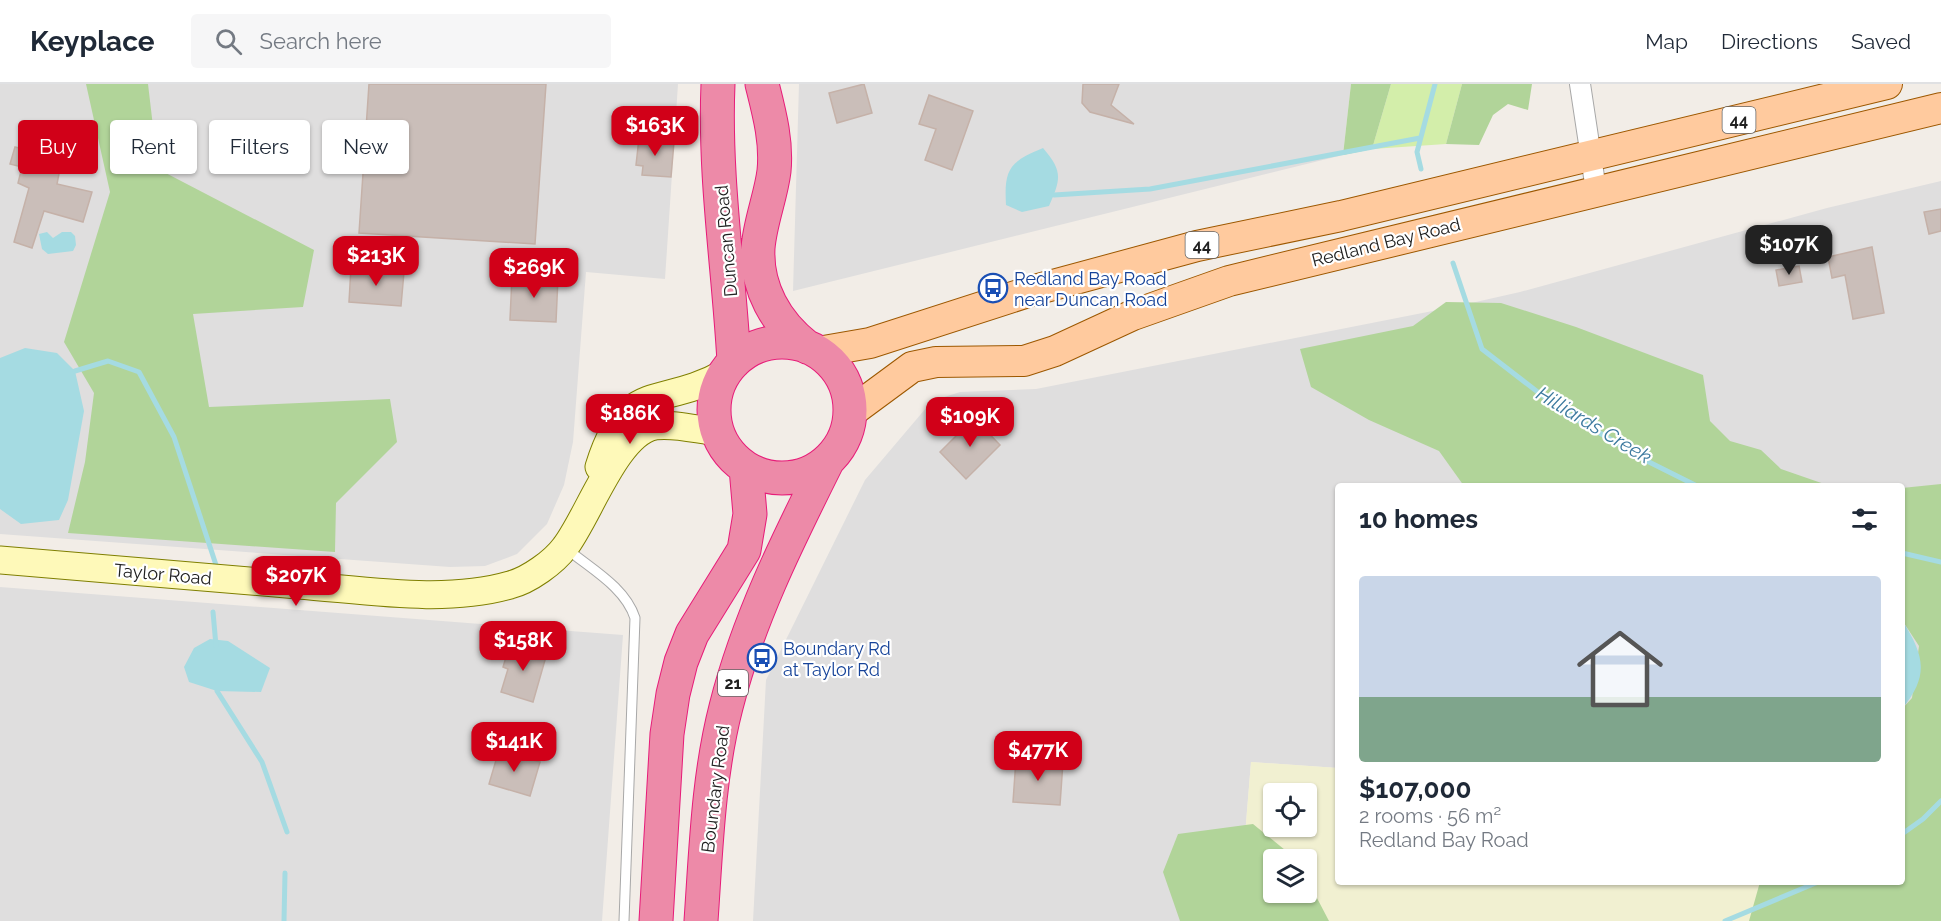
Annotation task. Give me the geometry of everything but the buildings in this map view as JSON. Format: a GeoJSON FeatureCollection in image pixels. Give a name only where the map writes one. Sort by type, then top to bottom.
{"type":"FeatureCollection","features":[{"type":"Feature","properties":{"kind":"highway","name":"Duncan Road"},"geometry":{"type":"LineString","coordinates":[[718,84],[720,194],[732,304],[729,368]]}},
{"type":"Feature","properties":{"kind":"highway","name":"Duncan Road"},"geometry":{"type":"LineString","coordinates":[[762,84],[773,134],[775,157],[758,247],[762,284],[771,307],[789,333],[813,349]]}},
{"type":"Feature","properties":{"kind":"highway"},"geometry":{"type":"LineString","coordinates":[[656,921],[667,734],[673,694],[681,662],[692,634],[744,549],[750,514],[746,468],[734,458],[718,432],[716,402],[729,368],[749,350],[768,343],[788,342],[813,349]]}},
{"type":"Feature","properties":{"kind":"highway","name":"21"},"geometry":{"type":"LineString","coordinates":[[746,468],[762,475],[778,478],[796,477],[812,472],[827,462],[839,448],[847,430],[850,412],[848,394],[842,378],[832,363],[813,349]]}},
{"type":"Feature","properties":{"kind":"highway","name":"Boundary Road"},"geometry":{"type":"LineString","coordinates":[[701,921],[709,807],[725,709],[754,618],[778,558],[827,462]]}},
{"type":"Feature","properties":{"kind":"main road","name":"Redland Bay Road"},"geometry":{"type":"LineString","coordinates":[[813,349],[870,344],[1031,291],[1197,246],[1341,216],[1887,84]]}},
{"type":"Feature","properties":{"kind":"main road","name":"Redland Bay Road"},"geometry":{"type":"LineString","coordinates":[[850,412],[912,367],[936,362],[1024,361],[1055,351],[1133,315],[1229,281],[1941,108]]}},
{"type":"Feature","properties":{"kind":"street"},"geometry":{"type":"LineString","coordinates":[[1580,84],[1596,190]]}},
{"type":"Feature","properties":{"kind":"street","name":"Taylor Road"},"geometry":{"type":"LineString","coordinates":[[565,548],[591,491],[609,436],[621,417],[634,405],[650,398],[703,386],[729,368]]}},
{"type":"Feature","properties":{"kind":"street","name":"Taylor Road"},"geometry":{"type":"LineString","coordinates":[[0,560],[447,595],[485,592],[514,584],[537,571],[565,548],[619,452],[634,435],[654,426],[718,432]]}},
{"type":"Feature","properties":{"kind":"lane"},"geometry":{"type":"LineString","coordinates":[[565,548],[619,590],[631,603],[635,618],[624,921]]}},
{"type":"Feature","properties":{"kind":"shaded area"},"geometry":{"type":"Polygon","coordinates":[[[0,84],[678,84],[665,279],[586,272],[573,442],[564,485],[547,524],[517,554],[485,566],[450,567],[0,534],[0,84]]]}},
{"type":"Feature","properties":{"kind":"shaded area"},"geometry":{"type":"Polygon","coordinates":[[[799,84],[1351,84],[1343,155],[793,291],[799,84]]]}},
{"type":"Feature","properties":{"kind":"shaded area"},"geometry":{"type":"Polygon","coordinates":[[[1941,181],[1941,813],[1905,810],[1905,483],[1335,483],[1335,768],[1251,762],[1238,921],[753,921],[766,680],[865,480],[932,401],[960,392],[1036,389],[1458,306],[1520,292],[1827,208],[1941,181]]]}},
{"type":"Feature","properties":{"kind":"shaded area"},"geometry":{"type":"Polygon","coordinates":[[[0,587],[623,635],[602,921],[0,921],[0,587]]]}},
{"type":"Feature","properties":{"kind":"green space"},"geometry":{"type":"Polygon","coordinates":[[[86,84],[148,84],[152,120],[110,120],[110,174],[168,174],[314,250],[303,307],[193,314],[209,407],[390,399],[397,442],[336,503],[335,552],[68,533],[85,462],[94,393],[64,342],[110,192],[98,138],[98,120],[94,120],[86,84]]]}},
{"type":"Feature","properties":{"kind":"green space"},"geometry":{"type":"Polygon","coordinates":[[[1351,84],[1391,84],[1372,149],[1343,155],[1351,84]]]}},
{"type":"Feature","properties":{"kind":"green space"},"geometry":{"type":"Polygon","coordinates":[[[1391,84],[1462,84],[1446,144],[1372,149],[1391,84]]]}},
{"type":"Feature","properties":{"kind":"green space"},"geometry":{"type":"Polygon","coordinates":[[[1462,84],[1532,84],[1528,110],[1508,104],[1493,115],[1479,145],[1446,144],[1462,84]]]}},
{"type":"Feature","properties":{"kind":"green space"},"geometry":{"type":"Polygon","coordinates":[[[1446,302],[1501,303],[1576,327],[1703,375],[1710,421],[1730,441],[1761,450],[1781,469],[1821,483],[1462,483],[1439,451],[1369,420],[1311,387],[1300,349],[1413,326],[1446,302]]]}},
{"type":"Feature","properties":{"kind":"green space"},"geometry":{"type":"Polygon","coordinates":[[[1941,484],[1941,921],[1749,921],[1759,885],[1905,885],[1905,706],[1912,698],[1919,646],[1905,625],[1905,488],[1941,484]]]}},
{"type":"Feature","properties":{"kind":"green space"},"geometry":{"type":"Polygon","coordinates":[[[1251,762],[1335,768],[1335,885],[1905,885],[1941,921],[1238,921],[1251,762]]]}},
{"type":"Feature","properties":{"kind":"green space"},"geometry":{"type":"Polygon","coordinates":[[[1253,824],[1263,832],[1263,837],[1269,837],[1284,849],[1263,849],[1263,903],[1317,903],[1317,898],[1329,921],[1180,921],[1163,872],[1178,834],[1253,824]]]}},
{"type":"Feature","properties":{"kind":"water"},"geometry":{"type":"Polygon","coordinates":[[[1043,148],[1054,163],[1058,175],[1056,189],[1049,206],[1022,212],[1006,205],[1006,183],[1011,168],[1023,158],[1043,148]]]}},
{"type":"Feature","properties":{"kind":"water"},"geometry":{"type":"Polygon","coordinates":[[[47,232],[53,238],[62,232],[71,232],[75,236],[76,245],[73,251],[48,254],[42,249],[39,234],[47,232]]]}},
{"type":"Feature","properties":{"kind":"water"},"geometry":{"type":"Polygon","coordinates":[[[25,348],[57,353],[75,371],[84,411],[68,500],[59,520],[21,524],[0,509],[0,358],[25,348]]]}},
{"type":"Feature","properties":{"kind":"water"},"geometry":{"type":"Polygon","coordinates":[[[1905,625],[1915,644],[1921,665],[1917,686],[1905,705],[1905,625]]]}},
{"type":"Feature","properties":{"kind":"water"},"geometry":{"type":"Polygon","coordinates":[[[210,639],[228,641],[270,668],[261,692],[217,691],[189,682],[184,667],[194,648],[210,639]]]}},
{"type":"Feature","properties":{"kind":"waterway","name":"Hilliards Creek"},"geometry":{"type":"LineString","coordinates":[[1421,169],[1417,152],[1435,84]]}},
{"type":"Feature","properties":{"kind":"waterway"},"geometry":{"type":"LineString","coordinates":[[1054,195],[1150,189],[1420,138]]}},
{"type":"Feature","properties":{"kind":"waterway","name":"Hilliards Creek"},"geometry":{"type":"LineString","coordinates":[[1453,263],[1482,349],[1561,410],[1647,461],[1691,483]]}},
{"type":"Feature","properties":{"kind":"waterway"},"geometry":{"type":"LineString","coordinates":[[75,371],[108,361],[139,372],[174,437],[217,568]]}},
{"type":"Feature","properties":{"kind":"waterway","name":"Hilliards Creek"},"geometry":{"type":"LineString","coordinates":[[1905,554],[1941,562]]}},
{"type":"Feature","properties":{"kind":"waterway"},"geometry":{"type":"LineString","coordinates":[[213,612],[216,646]]}},
{"type":"Feature","properties":{"kind":"waterway"},"geometry":{"type":"LineString","coordinates":[[217,685],[217,691],[262,762],[287,832]]}},
{"type":"Feature","properties":{"kind":"waterway"},"geometry":{"type":"LineString","coordinates":[[1905,832],[1923,819],[1941,801]]}},
{"type":"Feature","properties":{"kind":"waterway"},"geometry":{"type":"LineString","coordinates":[[284,921],[285,873]]}},
{"type":"Feature","properties":{"kind":"waterway"},"geometry":{"type":"LineString","coordinates":[[1725,921],[1811,885]]}},
{"type":"Feature","properties":{"kind":"place","name":"Redland Bay Road near Duncan Road"},"geometry":{"type":"Point","coordinates":[993,288]}},
{"type":"Feature","properties":{"kind":"place","name":"Boundary Rd at Taylor Rd"},"geometry":{"type":"Point","coordinates":[762,658]}}]}
